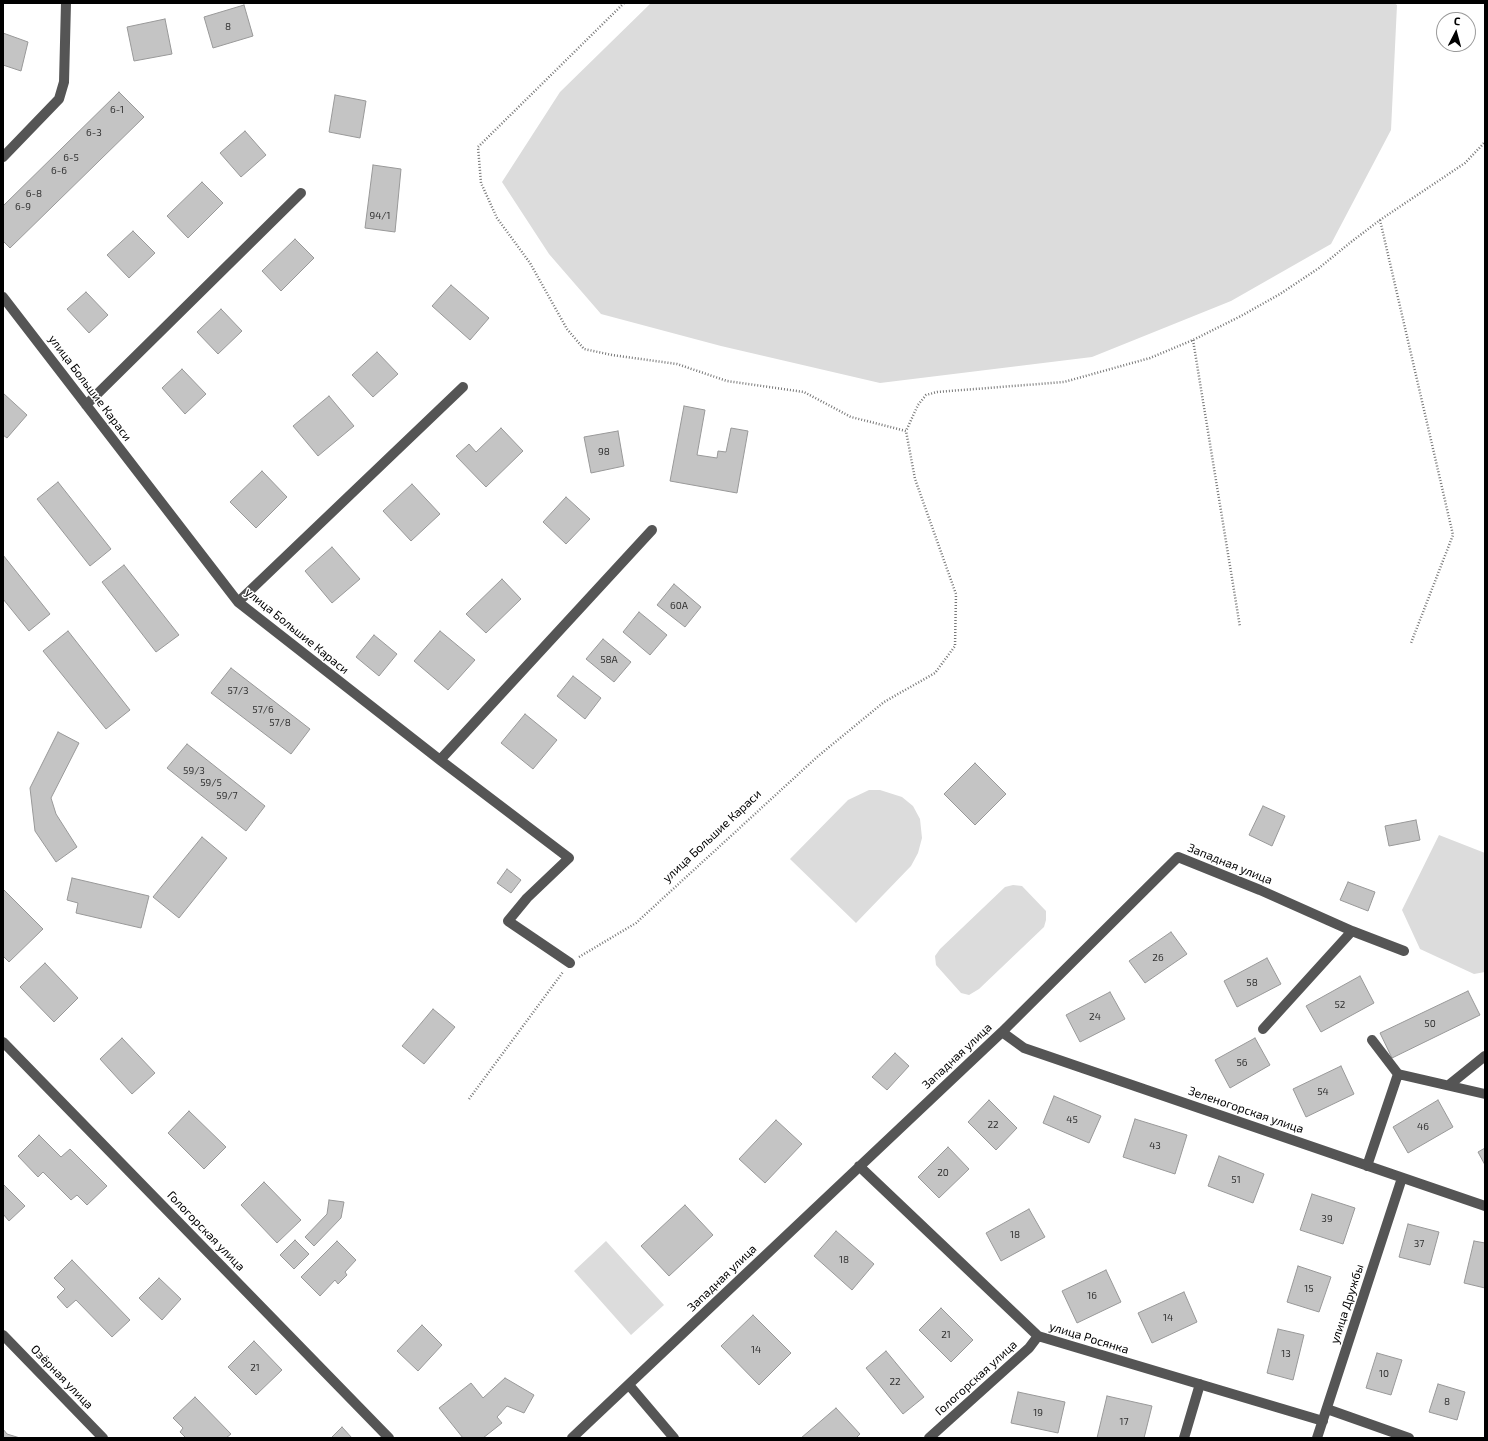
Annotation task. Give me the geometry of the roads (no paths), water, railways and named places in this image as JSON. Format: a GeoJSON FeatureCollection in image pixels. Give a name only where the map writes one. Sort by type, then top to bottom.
{"type":"FeatureCollection","features":[{"type":"Feature","properties":{"kind":"street"},"geometry":{"type":"LineString","coordinates":[[3,157],[59,99],[64,82],[66,3]]}},
{"type":"Feature","properties":{"kind":"street"},"geometry":{"type":"LineString","coordinates":[[86,405],[301,193]]}},
{"type":"Feature","properties":{"kind":"street","name":"улица Большие Караси"},"geometry":{"type":"LineString","coordinates":[[3,297],[238,602],[440,760],[569,858],[528,898],[508,921],[570,963]]}},
{"type":"Feature","properties":{"kind":"street"},"geometry":{"type":"LineString","coordinates":[[238,602],[463,387]]}},
{"type":"Feature","properties":{"kind":"street"},"geometry":{"type":"LineString","coordinates":[[440,760],[652,530]]}},
{"type":"Feature","properties":{"kind":"street","name":"Западная улица"},"geometry":{"type":"LineString","coordinates":[[572,1438],[1002,1032],[1178,857],[1260,890],[1352,932],[1404,951]]}},
{"type":"Feature","properties":{"kind":"street"},"geometry":{"type":"LineString","coordinates":[[1263,1029],[1352,932]]}},
{"type":"Feature","properties":{"kind":"street","name":"Зеленогорская улица"},"geometry":{"type":"LineString","coordinates":[[1002,1032],[1024,1048],[1485,1206]]}},
{"type":"Feature","properties":{"kind":"street"},"geometry":{"type":"LineString","coordinates":[[1372,1040],[1398,1074],[1485,1094]]}},
{"type":"Feature","properties":{"kind":"street","name":"Гологорская улица"},"geometry":{"type":"LineString","coordinates":[[3,1042],[389,1438]]}},
{"type":"Feature","properties":{"kind":"street"},"geometry":{"type":"LineString","coordinates":[[1449,1085],[1485,1056]]}},
{"type":"Feature","properties":{"kind":"street"},"geometry":{"type":"LineString","coordinates":[[1367,1166],[1398,1074]]}},
{"type":"Feature","properties":{"kind":"street","name":"улица Росянка"},"geometry":{"type":"LineString","coordinates":[[860,1166],[1038,1336],[1323,1421]]}},
{"type":"Feature","properties":{"kind":"street","name":"улица Дружбы"},"geometry":{"type":"LineString","coordinates":[[1317,1438],[1402,1178]]}},
{"type":"Feature","properties":{"kind":"street","name":"Озёрная улица"},"geometry":{"type":"LineString","coordinates":[[3,1335],[103,1438]]}},
{"type":"Feature","properties":{"kind":"street","name":"Гологорская улица"},"geometry":{"type":"LineString","coordinates":[[929,1438],[1028,1348],[1038,1336]]}},
{"type":"Feature","properties":{"kind":"street"},"geometry":{"type":"LineString","coordinates":[[1184,1438],[1200,1384]]}},
{"type":"Feature","properties":{"kind":"street"},"geometry":{"type":"LineString","coordinates":[[629,1385],[674,1438]]}},
{"type":"Feature","properties":{"kind":"street"},"geometry":{"type":"LineString","coordinates":[[1327,1408],[1409,1438]]}}]}
